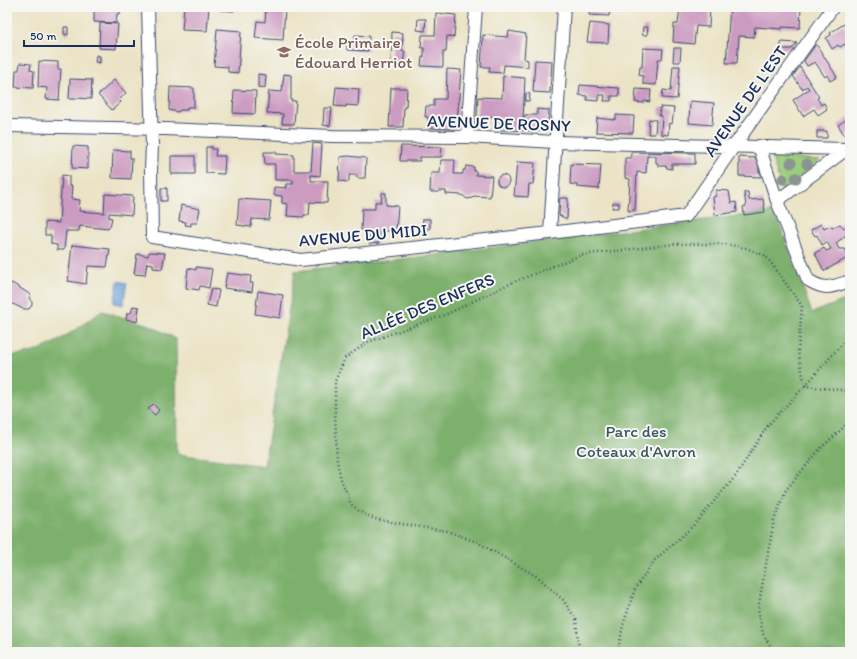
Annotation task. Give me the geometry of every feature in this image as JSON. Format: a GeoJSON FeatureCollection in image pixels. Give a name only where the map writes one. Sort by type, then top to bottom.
{"type":"FeatureCollection","features":[{"type":"Feature","properties":{"kind":"street"},"geometry":{"type":"LineString","coordinates":[[148,7],[151,129]]}},
{"type":"Feature","properties":{"kind":"street"},"geometry":{"type":"LineString","coordinates":[[467,137],[476,7]]}},
{"type":"Feature","properties":{"kind":"street"},"geometry":{"type":"LineString","coordinates":[[550,233],[564,7]]}},
{"type":"Feature","properties":{"kind":"street","name":"AVENUE DE L'EST"},"geometry":{"type":"LineString","coordinates":[[686,216],[833,7]]}},
{"type":"Feature","properties":{"kind":"street","name":"AVENUE DE ROSNY"},"geometry":{"type":"LineString","coordinates":[[7,126],[151,129],[332,136],[467,137],[555,142],[848,148]]}},
{"type":"Feature","properties":{"kind":"street","name":"AVENUE DU MIDI"},"geometry":{"type":"LineString","coordinates":[[151,129],[152,238],[301,260],[550,233],[686,216]]}},
{"type":"Feature","properties":{"kind":"street"},"geometry":{"type":"LineString","coordinates":[[759,146],[777,201],[808,280],[817,285],[828,288],[850,281]]}},
{"type":"Feature","properties":{"kind":"street"},"geometry":{"type":"LineString","coordinates":[[777,201],[848,148]]}},
{"type":"Feature","properties":{"kind":"path","name":"ALLÉE DES ENFERS"},"geometry":{"type":"LineString","coordinates":[[579,652],[576,619],[563,600],[538,577],[477,542],[447,531],[375,519],[362,513],[351,504],[341,479],[337,461],[335,381],[345,358],[368,342],[447,314],[509,284],[581,255],[674,244],[725,244],[746,248],[766,256],[802,306],[798,351],[805,386]]}},
{"type":"Feature","properties":{"kind":"path"},"geometry":{"type":"LineString","coordinates":[[618,652],[623,625],[635,590],[655,560],[693,526],[721,494],[735,477],[768,425],[850,335]]}},
{"type":"Feature","properties":{"kind":"path"},"geometry":{"type":"LineString","coordinates":[[805,386],[850,391]]}},
{"type":"Feature","properties":{"kind":"path"},"geometry":{"type":"LineString","coordinates":[[774,652],[763,634],[758,609],[774,520],[786,490],[820,449],[850,422]]}},
{"type":"Feature","properties":{"kind":"green space"},"geometry":{"type":"Polygon","coordinates":[[[772,157],[820,160],[782,191],[772,157]]]}},
{"type":"Feature","properties":{"kind":"green space","name":"Parc des Coteaux d'Avron"},"geometry":{"type":"Polygon","coordinates":[[[775,211],[812,313],[850,298],[850,652],[7,652],[7,355],[19,355],[45,348],[69,334],[102,311],[149,325],[176,339],[177,454],[264,466],[295,271],[419,257],[775,211]]]}},
{"type":"Feature","properties":{"kind":"water"},"geometry":{"type":"Polygon","coordinates":[[[118,281],[127,283],[123,305],[114,303],[118,281]]]}},
{"type":"Feature","properties":{"kind":"building"},"geometry":{"type":"Polygon","coordinates":[[[94,7],[120,7],[120,14],[117,14],[116,23],[94,22],[94,7]]]}},
{"type":"Feature","properties":{"kind":"building"},"geometry":{"type":"Polygon","coordinates":[[[184,7],[209,7],[207,31],[182,30],[184,7]]]}},
{"type":"Feature","properties":{"kind":"building"},"geometry":{"type":"Polygon","coordinates":[[[220,7],[234,7],[234,11],[220,10],[220,7]]]}},
{"type":"Feature","properties":{"kind":"building"},"geometry":{"type":"Polygon","coordinates":[[[266,7],[285,7],[283,40],[255,38],[257,21],[265,22],[266,7]]]}},
{"type":"Feature","properties":{"kind":"building"},"geometry":{"type":"Polygon","coordinates":[[[499,7],[515,7],[515,10],[499,9],[499,7]]]}},
{"type":"Feature","properties":{"kind":"building"},"geometry":{"type":"Polygon","coordinates":[[[590,7],[610,7],[609,16],[589,15],[590,7]]]}},
{"type":"Feature","properties":{"kind":"building"},"geometry":{"type":"Polygon","coordinates":[[[680,7],[710,7],[709,27],[696,26],[694,44],[673,42],[674,24],[678,24],[680,7]]]}},
{"type":"Feature","properties":{"kind":"building"},"geometry":{"type":"Polygon","coordinates":[[[730,7],[801,7],[800,28],[782,27],[782,29],[755,27],[754,37],[739,36],[737,63],[726,63],[730,7]]]}},
{"type":"Feature","properties":{"kind":"building"},"geometry":{"type":"Polygon","coordinates":[[[436,13],[456,15],[454,37],[447,36],[446,52],[443,52],[443,67],[421,66],[422,57],[424,57],[424,48],[421,48],[422,35],[435,35],[436,13]]]}},
{"type":"Feature","properties":{"kind":"building"},"geometry":{"type":"Polygon","coordinates":[[[418,19],[426,19],[425,31],[417,30],[418,19]]]}},
{"type":"Feature","properties":{"kind":"building"},"geometry":{"type":"Polygon","coordinates":[[[100,23],[118,24],[116,49],[99,48],[100,23]]]}},
{"type":"Feature","properties":{"kind":"building"},"geometry":{"type":"Polygon","coordinates":[[[590,23],[609,25],[608,43],[587,42],[590,23]]]}},
{"type":"Feature","properties":{"kind":"building"},"geometry":{"type":"Polygon","coordinates":[[[844,24],[850,34],[850,41],[840,47],[838,45],[832,49],[826,38],[831,35],[830,33],[844,24]]]}},
{"type":"Feature","properties":{"kind":"building"},"geometry":{"type":"Polygon","coordinates":[[[64,27],[68,27],[68,35],[64,34],[64,27]]]}},
{"type":"Feature","properties":{"kind":"building"},"geometry":{"type":"Polygon","coordinates":[[[643,27],[648,27],[647,35],[642,35],[643,27]]]}},
{"type":"Feature","properties":{"kind":"building"},"geometry":{"type":"Polygon","coordinates":[[[217,29],[241,31],[238,73],[228,72],[228,67],[214,66],[217,29]]]}},
{"type":"Feature","properties":{"kind":"building"},"geometry":{"type":"Polygon","coordinates":[[[509,31],[526,34],[524,59],[528,60],[528,67],[504,65],[503,73],[489,72],[490,67],[481,67],[483,35],[508,37],[509,31]]]}},
{"type":"Feature","properties":{"kind":"building"},"geometry":{"type":"Polygon","coordinates":[[[392,32],[403,33],[402,51],[405,51],[403,63],[391,62],[392,32]]]}},
{"type":"Feature","properties":{"kind":"building"},"geometry":{"type":"Polygon","coordinates":[[[355,35],[369,36],[368,51],[347,50],[347,41],[354,41],[355,35]]]}},
{"type":"Feature","properties":{"kind":"building"},"geometry":{"type":"Polygon","coordinates":[[[781,42],[797,43],[792,49],[781,49],[781,42]]]}},
{"type":"Feature","properties":{"kind":"building"},"geometry":{"type":"Polygon","coordinates":[[[816,44],[837,77],[830,81],[827,75],[825,77],[815,62],[807,66],[804,61],[816,44]]]}},
{"type":"Feature","properties":{"kind":"building"},"geometry":{"type":"Polygon","coordinates":[[[643,48],[663,49],[662,59],[658,59],[656,85],[643,84],[643,76],[639,75],[640,67],[642,67],[643,48]]]}},
{"type":"Feature","properties":{"kind":"building"},"geometry":{"type":"Polygon","coordinates":[[[674,48],[681,48],[680,62],[673,62],[674,48]]]}},
{"type":"Feature","properties":{"kind":"building"},"geometry":{"type":"Polygon","coordinates":[[[96,55],[100,56],[100,63],[95,62],[96,55]]]}},
{"type":"Feature","properties":{"kind":"building"},"geometry":{"type":"Polygon","coordinates":[[[535,60],[552,61],[550,93],[533,92],[535,60]]]}},
{"type":"Feature","properties":{"kind":"building"},"geometry":{"type":"Polygon","coordinates":[[[39,61],[58,62],[58,69],[61,69],[59,100],[46,99],[47,88],[38,87],[39,61]]]}},
{"type":"Feature","properties":{"kind":"building"},"geometry":{"type":"Polygon","coordinates":[[[20,63],[31,64],[30,70],[34,71],[33,88],[15,87],[16,70],[19,70],[20,63]]]}},
{"type":"Feature","properties":{"kind":"building"},"geometry":{"type":"Polygon","coordinates":[[[673,66],[680,66],[677,99],[662,98],[663,90],[671,91],[673,66]]]}},
{"type":"Feature","properties":{"kind":"building"},"geometry":{"type":"Polygon","coordinates":[[[800,67],[819,97],[817,98],[821,105],[824,103],[827,109],[818,115],[814,109],[803,116],[793,100],[809,89],[807,86],[802,89],[793,76],[800,67]]]}},
{"type":"Feature","properties":{"kind":"building"},"geometry":{"type":"Polygon","coordinates":[[[447,69],[461,70],[457,123],[455,123],[454,129],[428,128],[428,117],[425,117],[426,106],[434,106],[434,99],[446,99],[447,69]]]}},
{"type":"Feature","properties":{"kind":"building"},"geometry":{"type":"Polygon","coordinates":[[[258,74],[266,75],[265,88],[258,87],[258,74]]]}},
{"type":"Feature","properties":{"kind":"building"},"geometry":{"type":"Polygon","coordinates":[[[284,74],[291,75],[291,101],[296,101],[294,124],[282,124],[283,114],[267,113],[269,91],[282,92],[284,74]]]}},
{"type":"Feature","properties":{"kind":"building"},"geometry":{"type":"Polygon","coordinates":[[[503,76],[525,78],[523,121],[525,115],[537,115],[537,109],[549,110],[548,125],[542,131],[500,130],[501,118],[477,117],[478,97],[502,98],[503,76]]]}},
{"type":"Feature","properties":{"kind":"building"},"geometry":{"type":"Polygon","coordinates":[[[70,79],[92,80],[91,99],[69,99],[70,79]]]}},
{"type":"Feature","properties":{"kind":"building"},"geometry":{"type":"Polygon","coordinates":[[[114,80],[126,93],[119,100],[121,102],[112,110],[98,95],[114,80]]]}},
{"type":"Feature","properties":{"kind":"building"},"geometry":{"type":"Polygon","coordinates":[[[580,85],[619,88],[619,96],[611,96],[611,101],[604,101],[605,95],[599,95],[599,101],[587,100],[587,96],[579,95],[580,85]]]}},
{"type":"Feature","properties":{"kind":"building"},"geometry":{"type":"Polygon","coordinates":[[[170,87],[194,88],[194,107],[187,107],[187,110],[177,112],[169,110],[170,87]]]}},
{"type":"Feature","properties":{"kind":"building"},"geometry":{"type":"Polygon","coordinates":[[[336,87],[359,89],[358,106],[334,106],[336,87]]]}},
{"type":"Feature","properties":{"kind":"building"},"geometry":{"type":"Polygon","coordinates":[[[391,88],[407,88],[403,127],[389,127],[391,88]]]}},
{"type":"Feature","properties":{"kind":"building"},"geometry":{"type":"Polygon","coordinates":[[[636,89],[651,90],[650,102],[635,102],[636,89]]]}},
{"type":"Feature","properties":{"kind":"building"},"geometry":{"type":"Polygon","coordinates":[[[234,90],[256,91],[255,114],[233,113],[234,90]]]}},
{"type":"Feature","properties":{"kind":"building"},"geometry":{"type":"Polygon","coordinates":[[[526,93],[530,94],[529,101],[525,101],[526,93]]]}},
{"type":"Feature","properties":{"kind":"building"},"geometry":{"type":"Polygon","coordinates":[[[690,101],[714,103],[712,125],[689,123],[690,101]]]}},
{"type":"Feature","properties":{"kind":"building"},"geometry":{"type":"Polygon","coordinates":[[[660,107],[674,108],[672,124],[669,123],[668,135],[661,134],[662,116],[659,116],[660,107]]]}},
{"type":"Feature","properties":{"kind":"building"},"geometry":{"type":"Polygon","coordinates":[[[324,108],[332,108],[330,126],[323,125],[324,108]]]}},
{"type":"Feature","properties":{"kind":"building"},"geometry":{"type":"Polygon","coordinates":[[[616,115],[634,116],[633,133],[596,132],[597,118],[614,120],[616,119],[616,115]]]}},
{"type":"Feature","properties":{"kind":"building"},"geometry":{"type":"Polygon","coordinates":[[[850,117],[850,133],[845,136],[838,125],[850,117]]]}},
{"type":"Feature","properties":{"kind":"building"},"geometry":{"type":"Polygon","coordinates":[[[649,119],[656,120],[655,134],[648,134],[649,119]]]}},
{"type":"Feature","properties":{"kind":"building"},"geometry":{"type":"Polygon","coordinates":[[[817,131],[827,131],[827,138],[817,138],[817,131]]]}},
{"type":"Feature","properties":{"kind":"building"},"geometry":{"type":"Polygon","coordinates":[[[313,143],[322,144],[320,176],[311,175],[311,181],[328,181],[327,203],[310,202],[309,215],[304,215],[304,217],[287,216],[288,204],[282,203],[282,196],[274,195],[274,187],[286,188],[286,184],[293,184],[293,180],[275,180],[275,164],[265,164],[264,152],[294,155],[294,171],[311,171],[313,143]]]}},
{"type":"Feature","properties":{"kind":"building"},"geometry":{"type":"Polygon","coordinates":[[[73,146],[88,147],[88,169],[72,168],[73,146]]]}},
{"type":"Feature","properties":{"kind":"building"},"geometry":{"type":"Polygon","coordinates":[[[401,146],[442,147],[441,157],[420,157],[420,161],[400,161],[401,146]]]}},
{"type":"Feature","properties":{"kind":"building"},"geometry":{"type":"Polygon","coordinates":[[[206,147],[216,149],[215,156],[225,156],[224,174],[206,173],[206,147]]]}},
{"type":"Feature","properties":{"kind":"building"},"geometry":{"type":"Polygon","coordinates":[[[113,150],[130,151],[130,158],[132,158],[131,179],[112,178],[113,150]]]}},
{"type":"Feature","properties":{"kind":"building"},"geometry":{"type":"Polygon","coordinates":[[[631,152],[695,153],[695,164],[672,164],[672,169],[667,168],[666,166],[658,166],[658,163],[656,163],[656,156],[647,156],[646,173],[637,172],[635,210],[628,211],[630,179],[625,178],[625,158],[631,158],[631,152]]]}},
{"type":"Feature","properties":{"kind":"building"},"geometry":{"type":"Polygon","coordinates":[[[171,156],[195,156],[195,174],[171,174],[171,156]]]}},
{"type":"Feature","properties":{"kind":"building"},"geometry":{"type":"Polygon","coordinates":[[[348,156],[366,158],[365,178],[357,178],[357,175],[349,175],[349,182],[339,181],[340,157],[348,156]]]}},
{"type":"Feature","properties":{"kind":"building"},"geometry":{"type":"Polygon","coordinates":[[[739,157],[755,158],[759,161],[759,172],[761,172],[761,177],[739,176],[739,157]]]}},
{"type":"Feature","properties":{"kind":"building"},"geometry":{"type":"Polygon","coordinates":[[[441,160],[455,160],[454,174],[463,174],[463,170],[465,170],[466,166],[474,167],[476,175],[492,176],[490,197],[474,196],[467,199],[462,195],[446,194],[446,191],[430,192],[431,173],[440,173],[441,160]]]}},
{"type":"Feature","properties":{"kind":"building"},"geometry":{"type":"Polygon","coordinates":[[[517,162],[535,163],[533,184],[529,184],[528,197],[514,196],[517,162]]]}},
{"type":"Feature","properties":{"kind":"building"},"geometry":{"type":"Polygon","coordinates":[[[571,164],[601,165],[599,189],[577,187],[577,185],[570,184],[571,164]]]}},
{"type":"Feature","properties":{"kind":"building"},"geometry":{"type":"Polygon","coordinates":[[[62,175],[69,176],[69,186],[72,186],[71,199],[80,200],[79,211],[104,213],[105,194],[133,196],[132,215],[109,213],[109,217],[112,218],[108,229],[80,226],[79,231],[66,231],[64,250],[57,250],[57,245],[51,244],[51,235],[45,235],[45,222],[59,223],[62,175]]]}},
{"type":"Feature","properties":{"kind":"building"},"geometry":{"type":"Polygon","coordinates":[[[503,175],[507,177],[509,181],[507,185],[503,187],[499,185],[497,181],[499,177],[503,175]]]}},
{"type":"Feature","properties":{"kind":"building"},"geometry":{"type":"Polygon","coordinates":[[[161,188],[167,188],[167,201],[161,201],[161,188]]]}},
{"type":"Feature","properties":{"kind":"building"},"geometry":{"type":"Polygon","coordinates":[[[716,190],[729,191],[731,203],[736,202],[737,212],[715,215],[713,197],[716,196],[716,190]]]}},
{"type":"Feature","properties":{"kind":"building"},"geometry":{"type":"Polygon","coordinates":[[[744,192],[748,192],[749,200],[763,199],[765,212],[744,215],[743,207],[746,206],[744,192]]]}},
{"type":"Feature","properties":{"kind":"building"},"geometry":{"type":"Polygon","coordinates":[[[382,193],[386,193],[386,205],[398,206],[396,231],[379,231],[379,243],[369,244],[370,230],[361,230],[362,209],[375,209],[375,202],[381,202],[382,193]]]}},
{"type":"Feature","properties":{"kind":"building"},"geometry":{"type":"Polygon","coordinates":[[[560,198],[568,198],[567,219],[559,215],[560,198]]]}},
{"type":"Feature","properties":{"kind":"building"},"geometry":{"type":"Polygon","coordinates":[[[239,199],[271,201],[269,220],[252,219],[251,227],[237,225],[239,199]]]}},
{"type":"Feature","properties":{"kind":"building"},"geometry":{"type":"Polygon","coordinates":[[[613,203],[619,203],[619,208],[612,208],[613,203]]]}},
{"type":"Feature","properties":{"kind":"building"},"geometry":{"type":"Polygon","coordinates":[[[181,205],[200,209],[197,223],[191,223],[191,226],[185,225],[186,222],[179,221],[181,205]]]}},
{"type":"Feature","properties":{"kind":"building"},"geometry":{"type":"Polygon","coordinates":[[[423,219],[430,219],[430,229],[422,229],[423,219]]]}},
{"type":"Feature","properties":{"kind":"building"},"geometry":{"type":"Polygon","coordinates":[[[821,224],[824,229],[830,226],[832,228],[840,224],[844,228],[848,225],[850,227],[850,232],[836,243],[839,249],[845,249],[849,257],[824,271],[815,253],[824,248],[826,251],[831,249],[827,242],[822,245],[817,235],[815,236],[811,230],[821,224]]]}},
{"type":"Feature","properties":{"kind":"building"},"geometry":{"type":"Polygon","coordinates":[[[72,245],[110,249],[107,267],[88,266],[86,284],[68,281],[72,245]]]}},
{"type":"Feature","properties":{"kind":"building"},"geometry":{"type":"Polygon","coordinates":[[[149,252],[165,253],[162,269],[153,268],[153,264],[147,263],[145,275],[134,274],[137,254],[148,256],[149,252]]]}},
{"type":"Feature","properties":{"kind":"building"},"geometry":{"type":"Polygon","coordinates":[[[196,267],[212,269],[209,288],[200,286],[199,290],[186,288],[188,268],[196,270],[196,267]]]}},
{"type":"Feature","properties":{"kind":"building"},"geometry":{"type":"Polygon","coordinates":[[[227,273],[251,276],[250,283],[253,283],[252,292],[224,288],[227,273]]]}},
{"type":"Feature","properties":{"kind":"building"},"geometry":{"type":"Polygon","coordinates":[[[12,283],[31,295],[29,298],[32,305],[29,309],[23,309],[13,304],[7,305],[7,286],[12,283]]]}},
{"type":"Feature","properties":{"kind":"building"},"geometry":{"type":"Polygon","coordinates":[[[211,289],[219,290],[216,307],[207,305],[211,289]]]}},
{"type":"Feature","properties":{"kind":"building"},"geometry":{"type":"Polygon","coordinates":[[[258,291],[283,295],[280,318],[255,314],[258,291]]]}},
{"type":"Feature","properties":{"kind":"building"},"geometry":{"type":"Polygon","coordinates":[[[133,306],[139,307],[137,322],[126,319],[127,313],[131,313],[133,306]]]}},
{"type":"Feature","properties":{"kind":"building"},"geometry":{"type":"Polygon","coordinates":[[[153,404],[159,410],[155,415],[148,409],[153,404]]]}},
{"type":"Feature","properties":{"kind":"place","name":"École Primaire Édouard Herriot"},"geometry":{"type":"Point","coordinates":[284,52]}}]}
